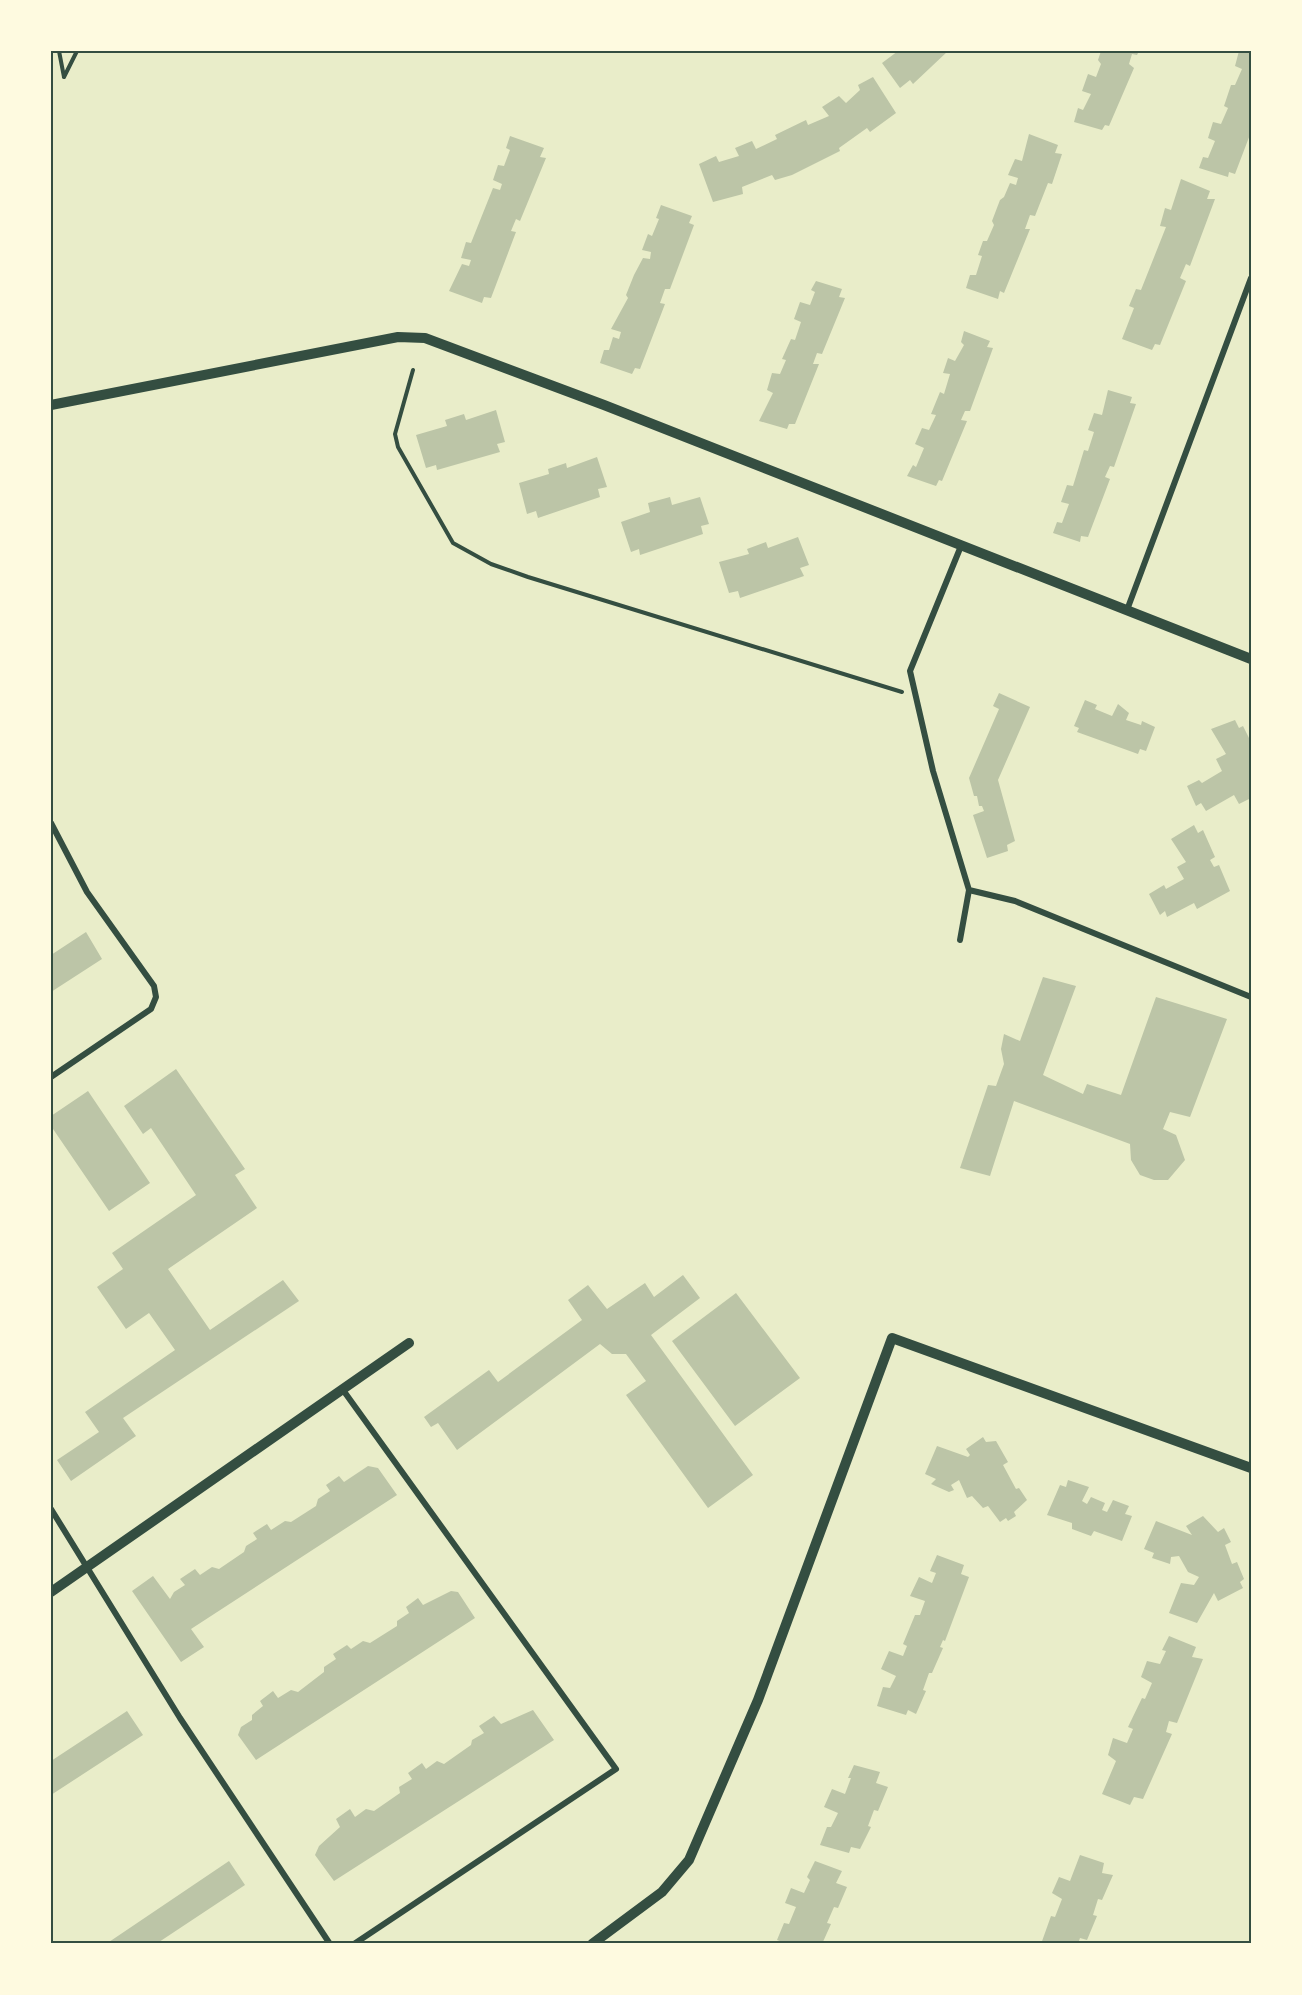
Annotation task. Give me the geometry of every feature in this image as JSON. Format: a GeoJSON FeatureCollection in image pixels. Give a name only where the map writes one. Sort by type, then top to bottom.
{"type":"FeatureCollection","features":[{"type":"Feature","properties":{"kind":"street"},"geometry":{"type":"LineString","coordinates":[[1126,610],[1251,278]]}},
{"type":"Feature","properties":{"kind":"street"},"geometry":{"type":"LineString","coordinates":[[51,405],[398,337],[425,338],[604,405],[1251,659]]}},
{"type":"Feature","properties":{"kind":"street"},"geometry":{"type":"LineString","coordinates":[[960,940],[969,890],[914,696],[910,671],[961,546]]}},
{"type":"Feature","properties":{"kind":"street"},"geometry":{"type":"LineString","coordinates":[[51,823],[87,892],[154,986],[156,997],[151,1008],[51,1077]]}},
{"type":"Feature","properties":{"kind":"street"},"geometry":{"type":"LineString","coordinates":[[969,890],[1015,902],[1251,997]]}},
{"type":"Feature","properties":{"kind":"street"},"geometry":{"type":"LineString","coordinates":[[592,1944],[662,1892],[690,1860],[758,1700],[892,1338],[1251,1468]]}},
{"type":"Feature","properties":{"kind":"street"},"geometry":{"type":"LineString","coordinates":[[51,1592],[409,1343]]}},
{"type":"Feature","properties":{"kind":"street"},"geometry":{"type":"LineString","coordinates":[[343,1390],[616,1769],[354,1944]]}},
{"type":"Feature","properties":{"kind":"street"},"geometry":{"type":"LineString","coordinates":[[51,1509],[180,1718],[330,1944]]}},
{"type":"Feature","properties":{"kind":"path"},"geometry":{"type":"LineString","coordinates":[[59,51],[64,77],[77,51]]}},
{"type":"Feature","properties":{"kind":"path"},"geometry":{"type":"LineString","coordinates":[[412,370],[395,434],[398,447],[453,543],[491,564],[528,577],[914,696]]}},
{"type":"Feature","properties":{"kind":"building"},"geometry":{"type":"Polygon","coordinates":[[[898,51],[948,51],[913,84],[910,80],[900,88],[882,63],[898,51]]]}},
{"type":"Feature","properties":{"kind":"building"},"geometry":{"type":"Polygon","coordinates":[[[1101,51],[1139,51],[1137,55],[1132,54],[1129,64],[1134,68],[1109,126],[1105,125],[1102,130],[1074,122],[1078,108],[1083,110],[1091,94],[1082,91],[1088,74],[1096,77],[1101,64],[1098,60],[1101,51]]]}},
{"type":"Feature","properties":{"kind":"building"},"geometry":{"type":"Polygon","coordinates":[[[1239,51],[1251,51],[1251,132],[1235,174],[1229,172],[1228,177],[1199,168],[1203,157],[1208,158],[1215,141],[1208,138],[1213,122],[1221,124],[1228,108],[1224,106],[1231,85],[1235,85],[1242,69],[1235,66],[1239,51]]]}},
{"type":"Feature","properties":{"kind":"building"},"geometry":{"type":"Polygon","coordinates":[[[873,77],[896,113],[870,132],[867,128],[839,148],[840,151],[792,175],[775,180],[772,175],[742,187],[743,194],[713,202],[699,164],[716,156],[719,162],[739,156],[735,148],[752,141],[756,149],[777,139],[775,135],[806,120],[808,125],[829,116],[822,107],[839,96],[846,103],[860,90],[858,85],[873,77]]]}},
{"type":"Feature","properties":{"kind":"building"},"geometry":{"type":"Polygon","coordinates":[[[1029,134],[1058,145],[1055,153],[1062,154],[1052,184],[1048,183],[1035,216],[1030,215],[1025,229],[1030,229],[1004,293],[1000,291],[998,299],[966,288],[970,275],[976,275],[982,256],[978,255],[983,241],[987,241],[994,225],[992,221],[1000,200],[1004,197],[1010,183],[1016,185],[1018,178],[1008,175],[1015,159],[1022,161],[1029,134]]]}},
{"type":"Feature","properties":{"kind":"building"},"geometry":{"type":"Polygon","coordinates":[[[510,136],[544,148],[540,157],[546,158],[520,221],[516,219],[511,231],[516,232],[491,298],[484,297],[482,303],[449,291],[462,264],[469,266],[471,260],[461,258],[466,242],[471,243],[493,188],[500,190],[502,184],[493,180],[498,165],[504,166],[510,150],[506,148],[510,136]]]}},
{"type":"Feature","properties":{"kind":"building"},"geometry":{"type":"Polygon","coordinates":[[[1181,179],[1210,191],[1207,199],[1215,199],[1190,266],[1186,264],[1180,278],[1186,281],[1160,345],[1155,344],[1152,350],[1122,339],[1134,308],[1129,306],[1136,289],[1141,290],[1166,227],[1160,226],[1165,208],[1171,210],[1181,179]]]}},
{"type":"Feature","properties":{"kind":"building"},"geometry":{"type":"Polygon","coordinates":[[[661,205],[692,216],[689,223],[694,225],[670,289],[665,289],[660,303],[665,304],[640,369],[635,368],[632,374],[600,363],[604,350],[609,350],[613,337],[619,339],[621,332],[611,329],[628,298],[626,295],[634,275],[643,258],[650,259],[651,252],[642,250],[648,234],[652,236],[659,219],[656,218],[661,205]]]}},
{"type":"Feature","properties":{"kind":"building"},"geometry":{"type":"Polygon","coordinates":[[[816,281],[842,289],[839,297],[845,298],[822,354],[817,353],[813,364],[819,364],[795,424],[789,424],[787,429],[759,421],[773,393],[767,390],[772,373],[780,374],[786,360],[782,359],[791,339],[795,340],[801,322],[794,319],[800,302],[810,305],[815,292],[811,290],[816,281]]]}},
{"type":"Feature","properties":{"kind":"building"},"geometry":{"type":"Polygon","coordinates":[[[964,331],[990,341],[987,347],[993,348],[970,411],[965,411],[961,420],[967,421],[942,481],[939,480],[936,486],[907,476],[913,465],[916,467],[924,448],[915,444],[922,428],[929,430],[936,415],[931,414],[940,392],[944,394],[950,374],[943,373],[948,358],[955,361],[964,345],[961,342],[964,331]]]}},
{"type":"Feature","properties":{"kind":"building"},"geometry":{"type":"Polygon","coordinates":[[[1108,390],[1132,397],[1130,403],[1136,404],[1114,467],[1110,466],[1105,477],[1110,479],[1088,537],[1081,536],[1080,542],[1053,533],[1057,522],[1062,523],[1069,504],[1061,502],[1067,485],[1073,486],[1084,450],[1088,451],[1094,432],[1088,430],[1094,413],[1102,415],[1108,390]]]}},
{"type":"Feature","properties":{"kind":"building"},"geometry":{"type":"Polygon","coordinates":[[[496,410],[505,442],[497,444],[500,452],[437,470],[436,465],[426,468],[416,435],[447,426],[445,420],[464,414],[466,420],[496,410]]]}},
{"type":"Feature","properties":{"kind":"building"},"geometry":{"type":"Polygon","coordinates":[[[597,457],[607,487],[598,489],[600,497],[538,518],[536,511],[527,514],[519,483],[549,474],[548,469],[566,463],[567,468],[597,457]]]}},
{"type":"Feature","properties":{"kind":"building"},"geometry":{"type":"Polygon","coordinates":[[[670,497],[672,505],[700,497],[709,524],[701,526],[703,534],[640,555],[639,549],[631,552],[621,522],[650,512],[648,503],[670,497]]]}},
{"type":"Feature","properties":{"kind":"building"},"geometry":{"type":"Polygon","coordinates":[[[798,537],[809,565],[800,568],[804,576],[740,598],[738,591],[729,593],[719,562],[749,554],[747,549],[766,542],[768,548],[798,537]]]}},
{"type":"Feature","properties":{"kind":"building"},"geometry":{"type":"Polygon","coordinates":[[[999,693],[1030,707],[998,780],[1015,841],[1007,845],[1008,851],[987,858],[973,815],[984,811],[982,806],[979,806],[977,796],[974,796],[969,778],[999,709],[993,706],[999,693]]]}},
{"type":"Feature","properties":{"kind":"building"},"geometry":{"type":"Polygon","coordinates":[[[1085,700],[1097,705],[1095,709],[1112,716],[1118,704],[1129,713],[1126,720],[1141,725],[1142,721],[1155,727],[1146,751],[1140,749],[1138,754],[1077,732],[1079,728],[1074,726],[1085,700]]]}},
{"type":"Feature","properties":{"kind":"building"},"geometry":{"type":"Polygon","coordinates":[[[1235,720],[1239,728],[1243,726],[1251,742],[1251,798],[1239,804],[1234,795],[1206,811],[1201,803],[1196,806],[1187,786],[1199,780],[1202,783],[1222,771],[1216,759],[1226,754],[1211,729],[1235,720]]]}},
{"type":"Feature","properties":{"kind":"building"},"geometry":{"type":"Polygon","coordinates":[[[1194,825],[1198,833],[1203,830],[1215,857],[1210,860],[1214,867],[1219,865],[1230,891],[1197,909],[1194,903],[1167,917],[1165,911],[1160,915],[1149,894],[1164,885],[1166,889],[1184,879],[1177,867],[1186,862],[1171,839],[1194,825]]]}},
{"type":"Feature","properties":{"kind":"building"},"geometry":{"type":"Polygon","coordinates":[[[86,932],[102,959],[51,992],[51,955],[86,932]]]}},
{"type":"Feature","properties":{"kind":"building"},"geometry":{"type":"Polygon","coordinates":[[[1043,977],[1076,986],[1043,1075],[1083,1094],[1087,1084],[1121,1095],[1156,997],[1227,1019],[1190,1117],[1170,1112],[1163,1129],[1176,1135],[1185,1160],[1168,1180],[1154,1180],[1140,1175],[1131,1160],[1130,1144],[1014,1101],[990,1176],[960,1168],[988,1085],[996,1086],[1004,1064],[1001,1049],[1004,1034],[1020,1041],[1043,977]]]}},
{"type":"Feature","properties":{"kind":"building"},"geometry":{"type":"Polygon","coordinates":[[[176,1069],[245,1169],[235,1175],[257,1208],[168,1269],[210,1330],[283,1280],[299,1301],[123,1418],[136,1436],[71,1481],[57,1460],[99,1432],[85,1412],[175,1350],[149,1313],[126,1329],[97,1287],[123,1269],[112,1253],[196,1195],[151,1128],[143,1134],[124,1106],[176,1069]]]}},
{"type":"Feature","properties":{"kind":"building"},"geometry":{"type":"Polygon","coordinates":[[[88,1091],[150,1183],[109,1211],[51,1126],[51,1116],[88,1091]]]}},
{"type":"Feature","properties":{"kind":"building"},"geometry":{"type":"Polygon","coordinates":[[[683,1275],[700,1298],[651,1335],[753,1475],[708,1508],[626,1395],[646,1381],[626,1354],[612,1354],[600,1344],[457,1450],[438,1423],[431,1427],[424,1417],[489,1370],[498,1382],[582,1320],[568,1300],[588,1285],[607,1309],[645,1283],[654,1297],[683,1275]]]}},
{"type":"Feature","properties":{"kind":"building"},"geometry":{"type":"Polygon","coordinates":[[[736,1293],[800,1378],[735,1426],[672,1341],[736,1293]]]}},
{"type":"Feature","properties":{"kind":"building"},"geometry":{"type":"Polygon","coordinates":[[[983,1437],[986,1442],[996,1441],[1008,1462],[1003,1465],[1016,1489],[1019,1488],[1027,1500],[1014,1512],[1016,1516],[1008,1521],[1006,1518],[1000,1522],[988,1506],[983,1508],[972,1496],[967,1498],[959,1480],[951,1485],[954,1490],[949,1492],[931,1484],[936,1479],[925,1474],[937,1446],[968,1457],[970,1455],[966,1449],[983,1437]]]}},
{"type":"Feature","properties":{"kind":"building"},"geometry":{"type":"Polygon","coordinates":[[[368,1466],[378,1468],[397,1495],[191,1629],[204,1647],[181,1662],[132,1591],[153,1576],[170,1599],[174,1592],[185,1585],[180,1579],[195,1569],[200,1575],[212,1567],[219,1569],[244,1552],[246,1546],[257,1539],[253,1533],[267,1524],[271,1530],[285,1521],[291,1522],[316,1506],[318,1499],[330,1491],[326,1485],[339,1476],[344,1482],[368,1466]]]}},
{"type":"Feature","properties":{"kind":"building"},"geometry":{"type":"Polygon","coordinates":[[[1068,1480],[1089,1487],[1082,1501],[1087,1504],[1091,1497],[1105,1503],[1102,1510],[1107,1512],[1113,1500],[1129,1506],[1125,1514],[1132,1516],[1122,1541],[1094,1531],[1091,1536],[1072,1529],[1072,1523],[1047,1515],[1060,1485],[1066,1487],[1068,1480]]]}},
{"type":"Feature","properties":{"kind":"building"},"geometry":{"type":"Polygon","coordinates":[[[1203,1516],[1218,1532],[1224,1528],[1231,1542],[1225,1545],[1232,1564],[1237,1562],[1244,1579],[1240,1582],[1243,1588],[1218,1601],[1214,1593],[1197,1623],[1169,1613],[1181,1583],[1194,1585],[1199,1577],[1188,1572],[1179,1556],[1171,1557],[1170,1564],[1152,1558],[1154,1553],[1144,1549],[1156,1521],[1192,1535],[1186,1526],[1203,1516]]]}},
{"type":"Feature","properties":{"kind":"building"},"geometry":{"type":"Polygon","coordinates":[[[937,1555],[964,1565],[961,1574],[969,1577],[945,1641],[943,1640],[940,1647],[943,1648],[932,1673],[929,1673],[923,1690],[926,1691],[916,1714],[908,1710],[906,1715],[877,1706],[883,1687],[890,1688],[896,1676],[881,1669],[889,1651],[903,1656],[907,1646],[903,1644],[915,1615],[920,1615],[925,1601],[910,1596],[919,1577],[932,1583],[936,1573],[930,1571],[937,1555]]]}},
{"type":"Feature","properties":{"kind":"building"},"geometry":{"type":"Polygon","coordinates":[[[451,1591],[458,1592],[475,1618],[256,1760],[238,1735],[241,1727],[252,1720],[252,1715],[263,1706],[260,1701],[273,1691],[278,1698],[291,1690],[298,1692],[324,1672],[324,1667],[336,1659],[333,1654],[347,1645],[351,1649],[363,1641],[370,1643],[397,1626],[397,1621],[409,1613],[406,1607],[418,1598],[423,1605],[451,1591]]]}},
{"type":"Feature","properties":{"kind":"building"},"geometry":{"type":"Polygon","coordinates":[[[1169,1636],[1196,1647],[1192,1657],[1203,1659],[1177,1723],[1169,1721],[1166,1732],[1172,1734],[1143,1799],[1134,1797],[1130,1805],[1102,1794],[1116,1761],[1108,1755],[1113,1738],[1127,1743],[1133,1729],[1128,1727],[1152,1683],[1141,1677],[1147,1661],[1160,1664],[1166,1651],[1162,1650],[1169,1636]]]}},
{"type":"Feature","properties":{"kind":"building"},"geometry":{"type":"Polygon","coordinates":[[[533,1710],[554,1740],[334,1881],[315,1855],[319,1846],[340,1827],[336,1819],[350,1809],[355,1817],[366,1809],[374,1811],[400,1793],[399,1787],[412,1779],[408,1773],[422,1763],[426,1769],[437,1761],[444,1764],[471,1745],[472,1740],[484,1733],[479,1726],[494,1716],[501,1724],[533,1710]]]}},
{"type":"Feature","properties":{"kind":"building"},"geometry":{"type":"Polygon","coordinates":[[[127,1711],[143,1735],[51,1795],[51,1761],[127,1711]]]}},
{"type":"Feature","properties":{"kind":"building"},"geometry":{"type":"Polygon","coordinates":[[[854,1765],[880,1772],[876,1783],[888,1787],[878,1811],[874,1810],[868,1826],[871,1827],[860,1849],[851,1847],[849,1853],[820,1845],[827,1827],[831,1827],[838,1813],[824,1807],[832,1789],[845,1794],[851,1778],[848,1778],[854,1765]]]}},
{"type":"Feature","properties":{"kind":"building"},"geometry":{"type":"Polygon","coordinates":[[[1080,1855],[1104,1863],[1102,1873],[1113,1875],[1102,1900],[1098,1899],[1093,1915],[1097,1916],[1087,1940],[1080,1938],[1078,1944],[1041,1944],[1051,1916],[1055,1917],[1062,1899],[1052,1893],[1059,1877],[1070,1881],[1080,1855]]]}},
{"type":"Feature","properties":{"kind":"building"},"geometry":{"type":"Polygon","coordinates":[[[229,1861],[245,1885],[156,1944],[106,1944],[229,1861]]]}},
{"type":"Feature","properties":{"kind":"building"},"geometry":{"type":"Polygon","coordinates":[[[815,1861],[842,1871],[836,1883],[847,1887],[838,1908],[834,1907],[827,1923],[831,1924],[822,1944],[788,1944],[777,1940],[784,1923],[789,1924],[796,1907],[785,1903],[791,1888],[804,1893],[810,1880],[807,1877],[815,1861]]]}}]}
